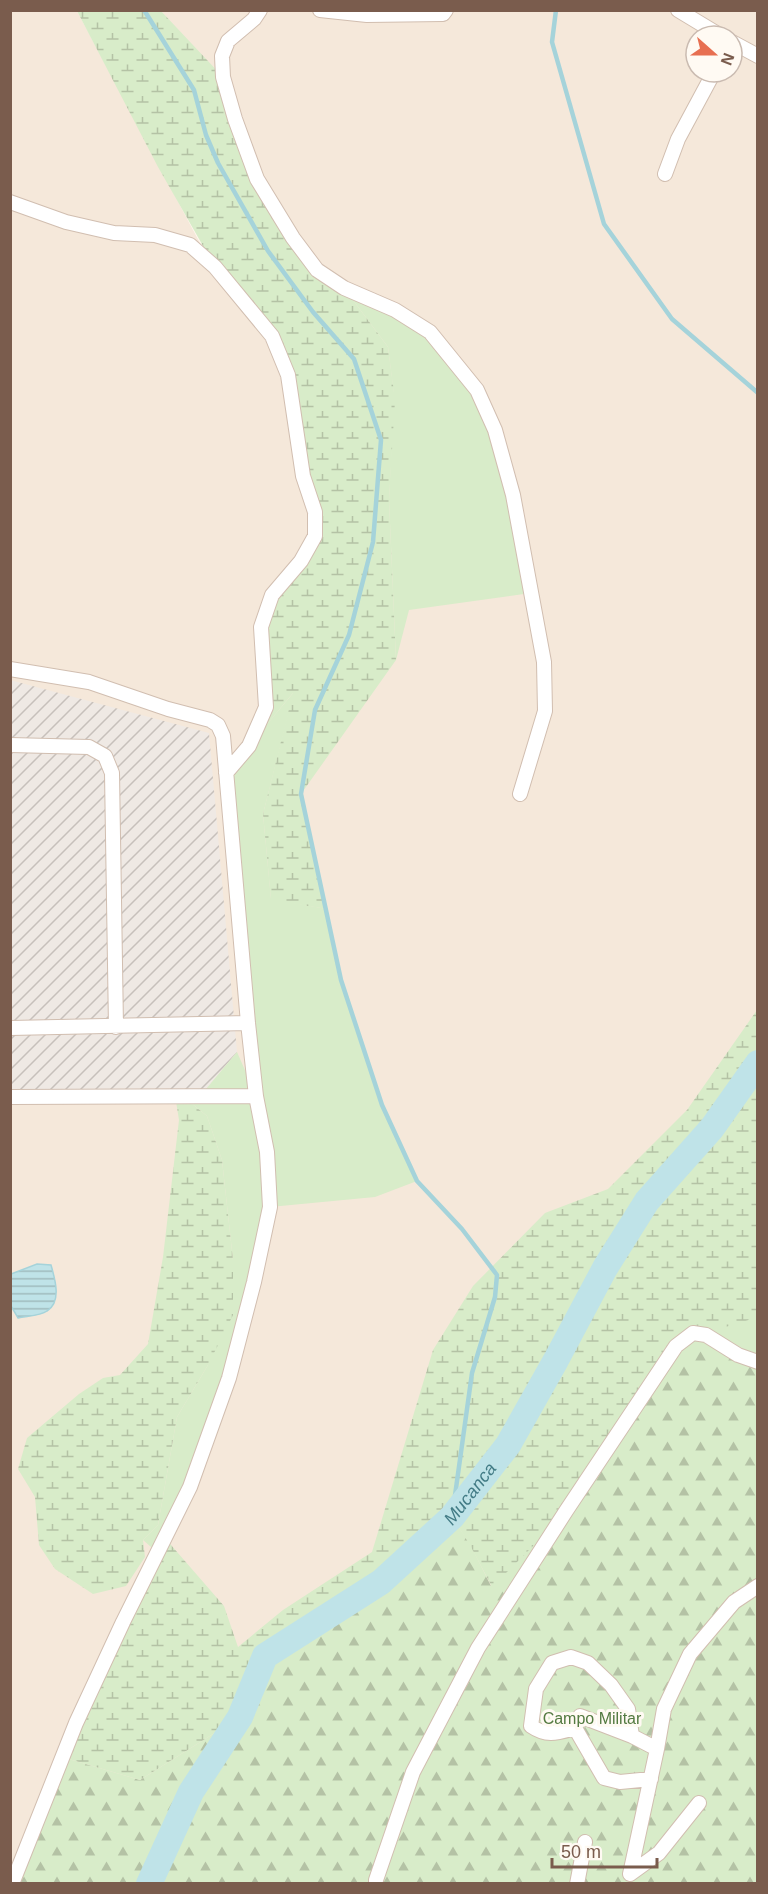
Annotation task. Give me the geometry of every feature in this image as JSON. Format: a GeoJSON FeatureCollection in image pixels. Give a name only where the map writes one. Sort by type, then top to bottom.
{"type":"FeatureCollection","features":[{"type":"Feature","properties":{"kind":"street"},"geometry":{"type":"LineString","coordinates":[[260,10],[254,19],[228,41],[222,56],[223,77],[235,119],[258,179],[292,238],[317,270],[344,288],[395,310],[430,332],[477,390],[495,430],[513,495],[544,663],[545,711],[520,794]]}},
{"type":"Feature","properties":{"kind":"street"},"geometry":{"type":"LineString","coordinates":[[320,10],[367,15],[443,14],[446,10]]}},
{"type":"Feature","properties":{"kind":"street"},"geometry":{"type":"LineString","coordinates":[[678,10],[701,24]]}},
{"type":"Feature","properties":{"kind":"street"},"geometry":{"type":"LineString","coordinates":[[744,48],[758,56]]}},
{"type":"Feature","properties":{"kind":"street"},"geometry":{"type":"LineString","coordinates":[[665,174],[678,139],[708,84]]}},
{"type":"Feature","properties":{"kind":"street"},"geometry":{"type":"LineString","coordinates":[[10,202],[66,222],[114,233],[156,235],[190,245],[214,267],[272,336],[288,375],[303,476],[315,512],[315,536],[301,561],[272,595],[261,627],[266,707],[249,746],[226,773]]}},
{"type":"Feature","properties":{"kind":"street"},"geometry":{"type":"LineString","coordinates":[[10,669],[89,682],[168,710],[210,720],[218,725],[223,736],[248,1023],[256,1096],[267,1152],[270,1207],[254,1282],[229,1378],[190,1487],[76,1723],[12,1884]]}},
{"type":"Feature","properties":{"kind":"street"},"geometry":{"type":"LineString","coordinates":[[10,745],[89,747],[105,756],[112,773],[116,1027]]}},
{"type":"Feature","properties":{"kind":"street"},"geometry":{"type":"LineString","coordinates":[[10,1028],[248,1023]]}},
{"type":"Feature","properties":{"kind":"street"},"geometry":{"type":"LineString","coordinates":[[10,1097],[256,1096]]}},
{"type":"Feature","properties":{"kind":"street"},"geometry":{"type":"LineString","coordinates":[[376,1884],[375,1880],[413,1772],[478,1648],[676,1346],[693,1333],[706,1335],[738,1355],[758,1362]]}},
{"type":"Feature","properties":{"kind":"street"},"geometry":{"type":"LineString","coordinates":[[626,1879],[651,1779],[664,1709],[690,1654],[734,1602],[758,1586]]}},
{"type":"Feature","properties":{"kind":"street"},"geometry":{"type":"LineString","coordinates":[[575,1728],[556,1733],[542,1733],[531,1726],[536,1689],[552,1663],[571,1657],[588,1663],[611,1685],[628,1709],[632,1736]]}},
{"type":"Feature","properties":{"kind":"street"},"geometry":{"type":"LineString","coordinates":[[575,1728],[580,1716],[632,1736],[657,1749]]}},
{"type":"Feature","properties":{"kind":"street"},"geometry":{"type":"LineString","coordinates":[[575,1728],[604,1778],[620,1782],[651,1779]]}},
{"type":"Feature","properties":{"kind":"street"},"geometry":{"type":"LineString","coordinates":[[626,1879],[659,1853],[699,1803]]}},
{"type":"Feature","properties":{"kind":"street"},"geometry":{"type":"LineString","coordinates":[[577,1884],[585,1842]]}},
{"type":"Feature","properties":{"kind":"shaded area"},"geometry":{"type":"Polygon","coordinates":[[[11,11],[77,11],[211,264],[317,270],[171,23],[161,11],[757,11],[757,1883],[11,1884],[11,11]]]}},
{"type":"Feature","properties":{"kind":"shaded area"},"geometry":{"type":"Polygon","coordinates":[[[10,680],[209,733],[237,1052],[206,1089],[11,1090],[10,680]]]}},
{"type":"Feature","properties":{"kind":"green space"},"geometry":{"type":"Polygon","coordinates":[[[77,11],[161,11],[223,77],[235,119],[293,238],[344,288],[388,347],[395,400],[389,500],[396,660],[301,794],[327,909],[271,900],[263,814],[293,693],[249,746],[266,707],[261,627],[315,536],[288,376],[272,336],[215,267],[158,167],[77,11]]]}},
{"type":"Feature","properties":{"kind":"green space"},"geometry":{"type":"Polygon","coordinates":[[[344,288],[430,332],[477,390],[495,430],[531,593],[409,610],[396,660],[389,500],[394,395],[388,347],[344,288]]]}},
{"type":"Feature","properties":{"kind":"green space"},"geometry":{"type":"Polygon","coordinates":[[[294,692],[263,814],[271,899],[327,909],[341,980],[382,1105],[417,1181],[375,1197],[270,1207],[229,1378],[158,1553],[143,1540],[158,1525],[177,1417],[208,1365],[233,1260],[222,1160],[207,1116],[174,1089],[206,1089],[237,1052],[255,1093],[226,773],[294,692]]]}},
{"type":"Feature","properties":{"kind":"green space"},"geometry":{"type":"Polygon","coordinates":[[[757,1010],[758,1313],[752,1319],[712,1331],[692,1326],[668,1344],[545,1534],[492,1587],[452,1517],[381,1582],[265,1656],[240,1717],[140,1780],[62,1757],[166,1536],[171,1545],[224,1606],[238,1647],[283,1610],[372,1552],[433,1350],[473,1286],[545,1213],[608,1189],[687,1110],[757,1010]]]}},
{"type":"Feature","properties":{"kind":"green space"},"geometry":{"type":"Polygon","coordinates":[[[174,1089],[207,1116],[222,1160],[233,1260],[233,1315],[208,1365],[177,1417],[158,1525],[143,1540],[145,1557],[126,1586],[93,1594],[55,1569],[39,1545],[35,1497],[18,1469],[27,1438],[79,1394],[103,1378],[120,1375],[148,1344],[163,1257],[179,1120],[174,1089]]]}},
{"type":"Feature","properties":{"kind":"green space"},"geometry":{"type":"Polygon","coordinates":[[[757,1313],[757,1354],[747,1351],[712,1331],[757,1313]]]}},
{"type":"Feature","properties":{"kind":"green space","name":"Campo Militar"},"geometry":{"type":"Polygon","coordinates":[[[692,1326],[712,1331],[747,1351],[757,1354],[757,1883],[12,1884],[62,1757],[140,1780],[240,1717],[265,1656],[381,1582],[452,1517],[470,1544],[491,1586],[545,1534],[668,1344],[692,1326]]]}},
{"type":"Feature","properties":{"kind":"water"},"geometry":{"type":"Polygon","coordinates":[[[37,1264],[51,1265],[56,1290],[55,1302],[44,1313],[18,1318],[11,1306],[11,1274],[37,1264]]]}},
{"type":"Feature","properties":{"kind":"waterway"},"geometry":{"type":"LineString","coordinates":[[144,10],[194,90],[206,135],[218,163],[268,251],[313,312],[354,359],[381,440],[373,542],[349,635],[315,710],[301,794],[341,980],[382,1105],[417,1181],[462,1229],[497,1275],[495,1297],[472,1373],[452,1517]]}},
{"type":"Feature","properties":{"kind":"waterway"},"geometry":{"type":"LineString","coordinates":[[556,10],[552,42],[604,224],[672,319],[758,393]]}},
{"type":"Feature","properties":{"kind":"waterway","name":"Mucanca"},"geometry":{"type":"LineString","coordinates":[[149,1884],[191,1792],[240,1717],[265,1656],[381,1582],[452,1517],[508,1445],[605,1268],[647,1201],[712,1128],[758,1063]]}}]}
